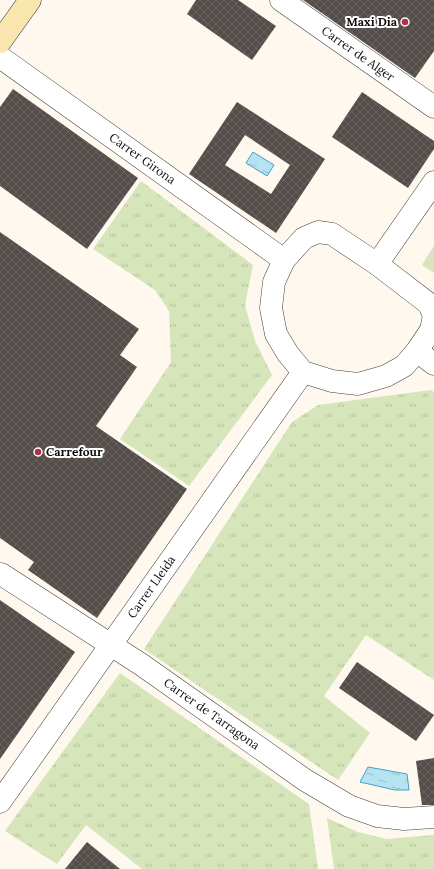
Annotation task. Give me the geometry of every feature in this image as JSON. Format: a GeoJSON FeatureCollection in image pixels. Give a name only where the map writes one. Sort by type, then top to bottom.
{"type":"FeatureCollection","features":[{"type":"Feature","properties":{"kind":"main road"},"geometry":{"type":"LineString","coordinates":[[0,42],[30,0]]}},
{"type":"Feature","properties":{"kind":"street","name":"Carrer de Alger"},"geometry":{"type":"LineString","coordinates":[[281,0],[434,108]]}},
{"type":"Feature","properties":{"kind":"street","name":"Carrer Girona"},"geometry":{"type":"LineString","coordinates":[[0,57],[284,260]]}},
{"type":"Feature","properties":{"kind":"street"},"geometry":{"type":"LineString","coordinates":[[377,264],[434,182]]}},
{"type":"Feature","properties":{"kind":"street"},"geometry":{"type":"LineString","coordinates":[[318,232],[332,234],[377,264],[429,304],[434,316],[426,357],[404,366],[386,376],[358,384],[332,381],[303,372],[288,354],[276,334],[271,308],[274,282],[284,260],[304,238],[318,232]]}},
{"type":"Feature","properties":{"kind":"street","name":"Carrer Lleida"},"geometry":{"type":"LineString","coordinates":[[0,802],[303,372]]}},
{"type":"Feature","properties":{"kind":"street","name":"Carrer de Tarragona"},"geometry":{"type":"LineString","coordinates":[[1,574],[111,645],[305,780],[349,806],[377,816],[404,819],[434,817]]}},
{"type":"Feature","properties":{"kind":"green space"},"geometry":{"type":"Polygon","coordinates":[[[141,181],[253,265],[245,305],[255,341],[272,375],[189,486],[120,439],[171,362],[169,311],[155,290],[93,249],[141,181]]]}},
{"type":"Feature","properties":{"kind":"green space"},"geometry":{"type":"Polygon","coordinates":[[[434,246],[434,273],[422,265],[434,246]]]}},
{"type":"Feature","properties":{"kind":"green space"},"geometry":{"type":"Polygon","coordinates":[[[431,390],[434,392],[434,680],[366,635],[324,696],[370,733],[338,780],[144,649],[292,422],[318,405],[431,390]]]}},
{"type":"Feature","properties":{"kind":"green space"},"geometry":{"type":"Polygon","coordinates":[[[120,673],[309,804],[318,869],[142,869],[86,825],[57,864],[5,831],[120,673]]]}},
{"type":"Feature","properties":{"kind":"green space"},"geometry":{"type":"Polygon","coordinates":[[[327,818],[358,832],[386,839],[434,835],[434,869],[334,869],[327,818]]]}},
{"type":"Feature","properties":{"kind":"water"},"geometry":{"type":"Polygon","coordinates":[[[253,152],[274,165],[267,176],[246,163],[253,152]]]}},
{"type":"Feature","properties":{"kind":"water"},"geometry":{"type":"Polygon","coordinates":[[[368,767],[407,774],[409,790],[395,790],[360,782],[368,767]]]}},
{"type":"Feature","properties":{"kind":"building"},"geometry":{"type":"Polygon","coordinates":[[[196,0],[238,0],[276,26],[252,60],[187,14],[196,0]]]}},
{"type":"Feature","properties":{"kind":"building","name":"Maxi Dia"},"geometry":{"type":"Polygon","coordinates":[[[303,0],[434,0],[434,51],[415,78],[303,0]]]}},
{"type":"Feature","properties":{"kind":"building"},"geometry":{"type":"Polygon","coordinates":[[[13,89],[138,178],[87,249],[0,186],[0,107],[13,89]]]}},
{"type":"Feature","properties":{"kind":"building"},"geometry":{"type":"Polygon","coordinates":[[[362,92],[434,141],[434,149],[408,188],[332,137],[362,92]]]}},
{"type":"Feature","properties":{"kind":"building"},"geometry":{"type":"Polygon","coordinates":[[[237,102],[325,159],[276,233],[189,174],[237,102]],[[245,135],[225,165],[271,194],[290,165],[245,135]]]}},
{"type":"Feature","properties":{"kind":"building"},"geometry":{"type":"Polygon","coordinates":[[[0,232],[139,329],[120,355],[137,367],[96,426],[187,489],[97,618],[28,570],[34,562],[0,538],[0,232]]]}},
{"type":"Feature","properties":{"kind":"building"},"geometry":{"type":"Polygon","coordinates":[[[0,600],[75,652],[0,759],[0,600]]]}},
{"type":"Feature","properties":{"kind":"building"},"geometry":{"type":"Polygon","coordinates":[[[357,662],[434,715],[416,741],[339,688],[357,662]]]}},
{"type":"Feature","properties":{"kind":"building"},"geometry":{"type":"Polygon","coordinates":[[[434,758],[434,805],[422,805],[416,761],[434,758]]]}},
{"type":"Feature","properties":{"kind":"building"},"geometry":{"type":"Polygon","coordinates":[[[87,842],[120,869],[65,869],[87,842]]]}},
{"type":"Feature","properties":{"kind":"place","name":"Maxi Dia"},"geometry":{"type":"Point","coordinates":[405,22]}},
{"type":"Feature","properties":{"kind":"place","name":"Carrefour"},"geometry":{"type":"Point","coordinates":[38,452]}}]}
